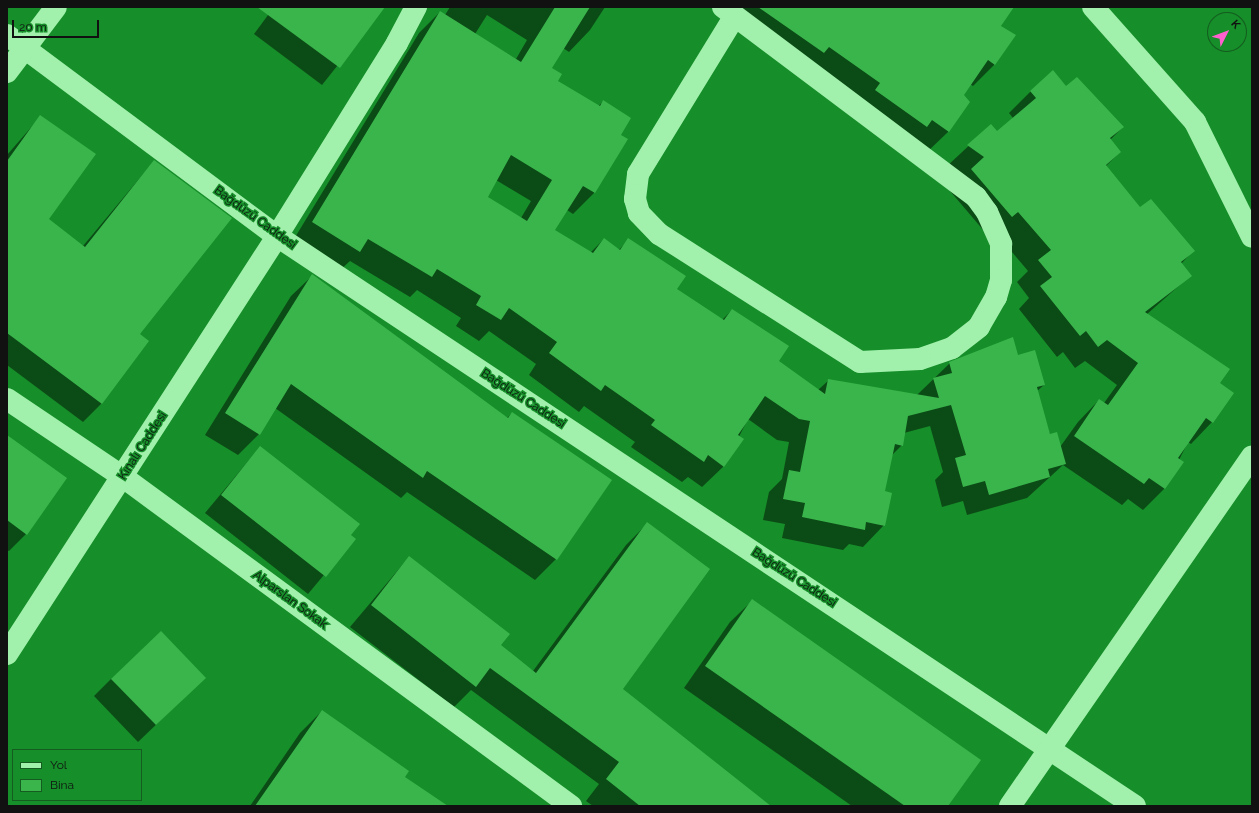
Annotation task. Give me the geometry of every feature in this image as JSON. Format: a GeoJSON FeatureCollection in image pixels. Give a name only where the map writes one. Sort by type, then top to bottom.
{"type":"FeatureCollection","features":[{"type":"Feature","properties":{"kind":"street"},"geometry":{"type":"LineString","coordinates":[[7,72],[56,7]]}},
{"type":"Feature","properties":{"kind":"street","name":"Kınalı Caddesi"},"geometry":{"type":"LineString","coordinates":[[7,654],[123,477],[277,236],[397,43],[416,7]]}},
{"type":"Feature","properties":{"kind":"street"},"geometry":{"type":"LineString","coordinates":[[1093,7],[1195,122],[1252,237]]}},
{"type":"Feature","properties":{"kind":"street"},"geometry":{"type":"LineString","coordinates":[[729,12],[976,197],[987,212],[1001,244],[1001,280],[996,297],[979,327],[952,348],[920,359],[860,362],[659,234],[639,213],[635,199],[638,174],[729,12]]}},
{"type":"Feature","properties":{"kind":"street","name":"Bağdüzü Caddesi"},"geometry":{"type":"LineString","coordinates":[[7,35],[26,47],[277,236],[1136,806]]}},
{"type":"Feature","properties":{"kind":"street","name":"Alparslan Sokak"},"geometry":{"type":"LineString","coordinates":[[7,399],[123,477],[571,806]]}},
{"type":"Feature","properties":{"kind":"street"},"geometry":{"type":"LineString","coordinates":[[1010,806],[1252,457]]}},
{"type":"Feature","properties":{"kind":"building"},"geometry":{"type":"Polygon","coordinates":[[[257,7],[385,7],[340,68],[257,7]]]}},
{"type":"Feature","properties":{"kind":"building"},"geometry":{"type":"Polygon","coordinates":[[[555,7],[590,7],[552,68],[562,74],[558,81],[600,106],[603,100],[631,118],[621,135],[628,139],[595,193],[583,186],[555,230],[593,253],[604,238],[620,250],[628,238],[686,276],[677,289],[724,320],[732,309],[789,346],[779,361],[825,394],[828,379],[939,398],[933,378],[952,373],[949,362],[1013,337],[1018,355],[1035,350],[1045,385],[1037,387],[1050,434],[1057,432],[1066,464],[1048,469],[1050,477],[989,495],[985,481],[963,487],[955,458],[966,455],[951,405],[908,416],[903,446],[895,444],[885,491],[892,493],[885,526],[866,522],[865,530],[802,517],[805,503],[783,499],[789,470],[800,472],[810,421],[799,419],[765,396],[738,435],[744,439],[724,467],[708,455],[704,462],[651,425],[655,420],[605,385],[601,391],[549,353],[557,342],[509,308],[501,320],[476,305],[481,296],[437,269],[432,277],[368,239],[360,252],[312,222],[440,11],[521,62],[555,7]],[[511,155],[488,197],[527,221],[552,180],[511,155]]]}},
{"type":"Feature","properties":{"kind":"building"},"geometry":{"type":"Polygon","coordinates":[[[758,7],[1014,7],[1001,26],[1016,35],[995,65],[988,60],[964,95],[970,102],[949,132],[932,120],[927,127],[875,90],[880,83],[829,47],[824,53],[758,7]]]}},
{"type":"Feature","properties":{"kind":"building"},"geometry":{"type":"Polygon","coordinates":[[[1053,70],[1066,86],[1077,77],[1124,127],[1110,138],[1121,152],[1106,165],[1140,207],[1151,199],[1195,251],[1181,262],[1192,276],[1145,312],[1230,369],[1220,383],[1234,393],[1213,423],[1206,418],[1178,458],[1184,462],[1165,489],[1149,478],[1144,484],[1074,436],[1099,399],[1108,405],[1138,363],[1107,340],[1098,347],[1086,331],[1080,336],[1040,286],[1052,277],[1038,260],[1051,250],[1018,212],[1012,217],[971,169],[984,157],[967,145],[991,124],[997,131],[1036,98],[1030,91],[1053,70]]]}},
{"type":"Feature","properties":{"kind":"building"},"geometry":{"type":"Polygon","coordinates":[[[40,115],[96,154],[49,219],[85,247],[154,160],[232,218],[140,334],[149,341],[102,404],[7,333],[7,161],[40,115]]]}},
{"type":"Feature","properties":{"kind":"building"},"geometry":{"type":"Polygon","coordinates":[[[312,274],[508,418],[512,412],[612,480],[557,560],[427,471],[423,478],[291,384],[260,435],[225,413],[312,274]]]}},
{"type":"Feature","properties":{"kind":"building"},"geometry":{"type":"Polygon","coordinates":[[[7,435],[67,478],[27,535],[7,520],[7,435]]]}},
{"type":"Feature","properties":{"kind":"building"},"geometry":{"type":"Polygon","coordinates":[[[260,446],[360,524],[351,535],[356,539],[326,577],[221,495],[260,446]]]}},
{"type":"Feature","properties":{"kind":"building"},"geometry":{"type":"Polygon","coordinates":[[[647,522],[710,569],[623,689],[771,806],[640,806],[606,779],[619,762],[490,668],[476,687],[371,605],[409,556],[510,634],[501,645],[536,673],[647,522]]]}},
{"type":"Feature","properties":{"kind":"building"},"geometry":{"type":"Polygon","coordinates":[[[752,599],[981,760],[948,806],[905,806],[705,666],[752,599]]]}},
{"type":"Feature","properties":{"kind":"building"},"geometry":{"type":"Polygon","coordinates":[[[161,631],[206,678],[156,725],[111,679],[161,631]]]}},
{"type":"Feature","properties":{"kind":"building"},"geometry":{"type":"Polygon","coordinates":[[[322,710],[409,771],[405,777],[448,806],[255,806],[322,710]]]}}]}
